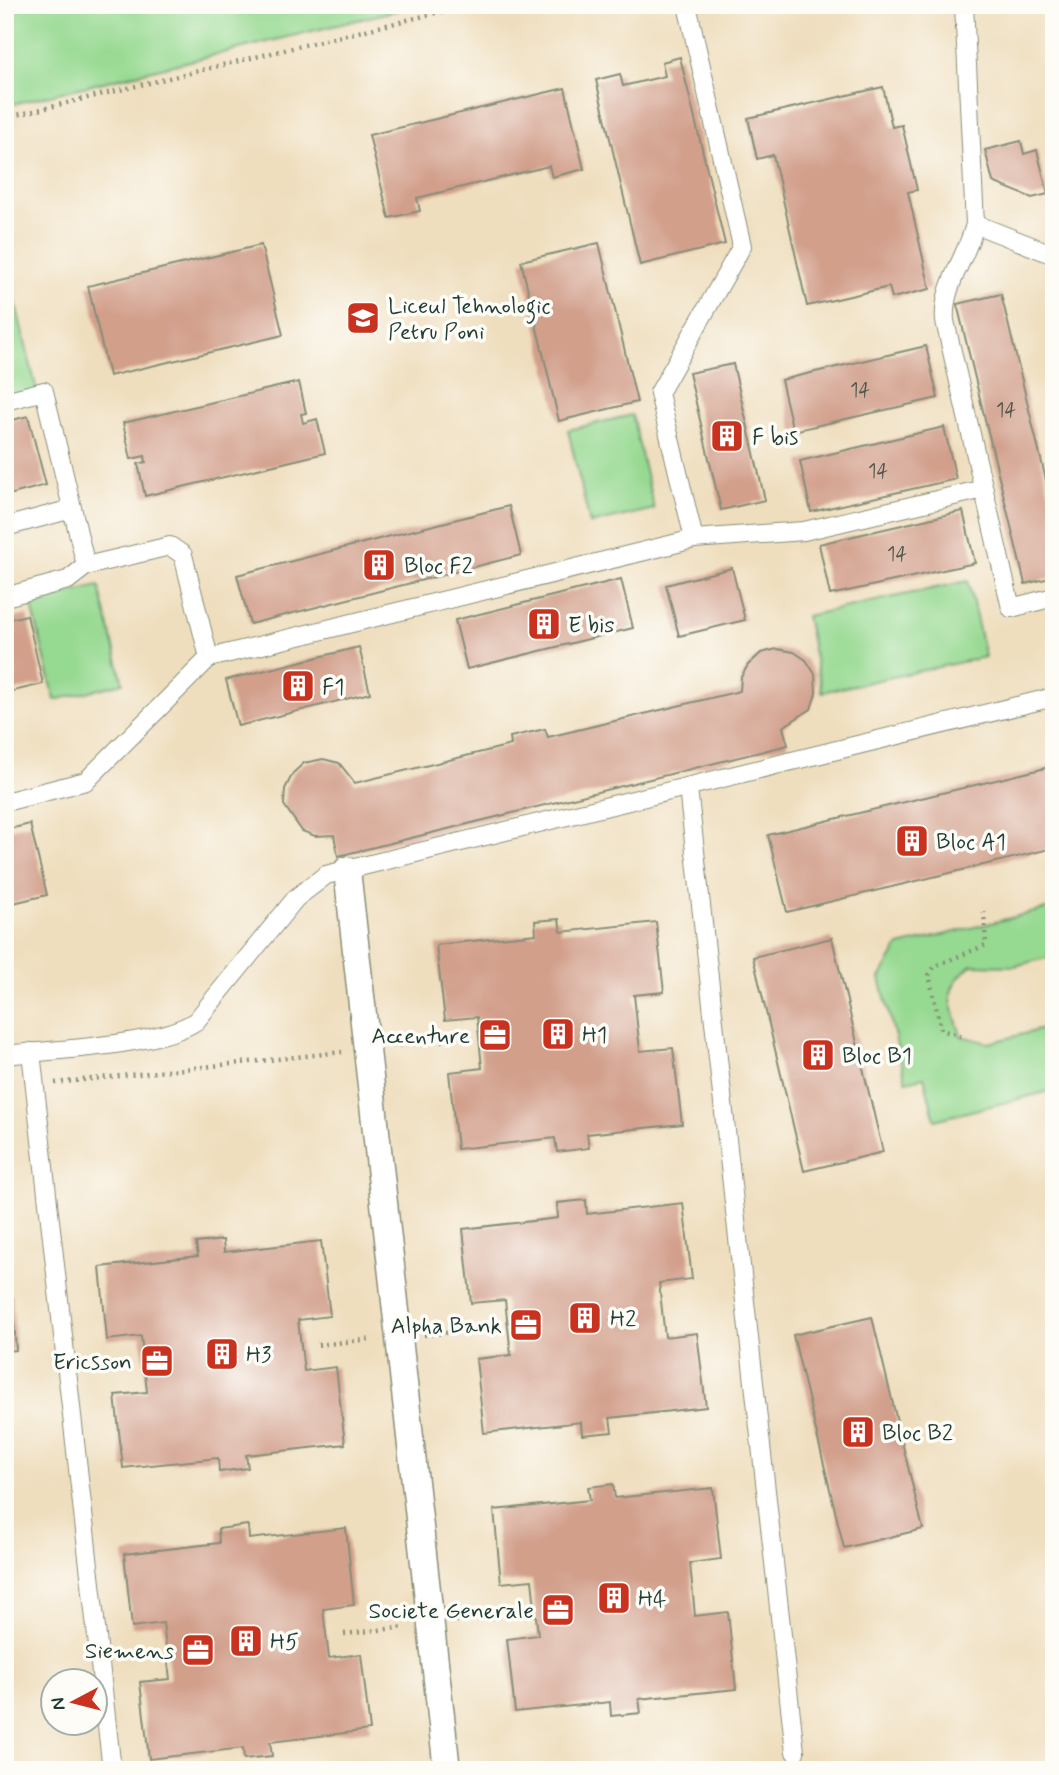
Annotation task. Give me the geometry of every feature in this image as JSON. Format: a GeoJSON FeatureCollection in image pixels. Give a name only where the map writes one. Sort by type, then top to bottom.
{"type":"FeatureCollection","features":[{"type":"Feature","properties":{"kind":"street"},"geometry":{"type":"LineString","coordinates":[[347,870],[447,1770]]}},
{"type":"Feature","properties":{"kind":"lane"},"geometry":{"type":"LineString","coordinates":[[687,5],[742,246],[659,393],[694,539]]}},
{"type":"Feature","properties":{"kind":"lane"},"geometry":{"type":"LineString","coordinates":[[964,5],[975,224],[965,257],[944,302],[1011,608],[1054,597]]}},
{"type":"Feature","properties":{"kind":"lane"},"geometry":{"type":"LineString","coordinates":[[975,224],[1054,255]]}},
{"type":"Feature","properties":{"kind":"lane"},"geometry":{"type":"LineString","coordinates":[[5,401],[44,391],[86,566]]}},
{"type":"Feature","properties":{"kind":"lane"},"geometry":{"type":"LineString","coordinates":[[5,802],[86,781],[209,658],[694,539],[804,531],[984,489]]}},
{"type":"Feature","properties":{"kind":"lane"},"geometry":{"type":"LineString","coordinates":[[5,527],[72,509]]}},
{"type":"Feature","properties":{"kind":"lane"},"geometry":{"type":"LineString","coordinates":[[5,597],[68,580],[86,566],[170,546],[178,549],[209,658]]}},
{"type":"Feature","properties":{"kind":"lane"},"geometry":{"type":"LineString","coordinates":[[5,1055],[154,1038],[185,1029],[196,1021],[305,888],[326,876],[1054,697]]}},
{"type":"Feature","properties":{"kind":"lane"},"geometry":{"type":"LineString","coordinates":[[688,788],[795,1752]]}},
{"type":"Feature","properties":{"kind":"lane"},"geometry":{"type":"LineString","coordinates":[[31,1052],[112,1770]]}},
{"type":"Feature","properties":{"kind":"path"},"geometry":{"type":"LineString","coordinates":[[5,118],[469,5]]}},
{"type":"Feature","properties":{"kind":"path"},"geometry":{"type":"LineString","coordinates":[[961,1036],[945,1032],[940,1026],[929,975],[934,966],[986,945],[984,912]]}},
{"type":"Feature","properties":{"kind":"path"},"geometry":{"type":"LineString","coordinates":[[35,1085],[461,1039]]}},
{"type":"Feature","properties":{"kind":"green space"},"geometry":{"type":"Polygon","coordinates":[[[5,5],[419,5],[5,106],[5,5]]]}},
{"type":"Feature","properties":{"kind":"green space"},"geometry":{"type":"Polygon","coordinates":[[[5,260],[37,391],[5,399],[5,260]]]}},
{"type":"Feature","properties":{"kind":"green space"},"geometry":{"type":"Polygon","coordinates":[[[632,415],[654,509],[590,524],[568,430],[632,415]]]}},
{"type":"Feature","properties":{"kind":"green space"},"geometry":{"type":"Polygon","coordinates":[[[968,581],[985,657],[822,692],[806,616],[968,581]]]}},
{"type":"Feature","properties":{"kind":"green space"},"geometry":{"type":"Polygon","coordinates":[[[99,586],[123,683],[55,700],[31,602],[99,586]]]}},
{"type":"Feature","properties":{"kind":"green space"},"geometry":{"type":"Polygon","coordinates":[[[1054,907],[1054,956],[1015,966],[971,965],[955,982],[951,997],[961,1036],[989,1043],[1054,1026],[1054,1090],[935,1120],[924,1077],[906,1081],[880,978],[899,946],[1054,907]]]}},
{"type":"Feature","properties":{"kind":"building"},"geometry":{"type":"Polygon","coordinates":[[[680,57],[725,244],[640,265],[596,80],[620,74],[623,86],[665,76],[662,62],[680,57]]]}},
{"type":"Feature","properties":{"kind":"building"},"geometry":{"type":"Polygon","coordinates":[[[883,87],[892,127],[902,125],[917,190],[908,192],[930,289],[892,298],[889,287],[807,306],[773,155],[757,159],[748,118],[883,87]]]}},
{"type":"Feature","properties":{"kind":"building"},"geometry":{"type":"Polygon","coordinates":[[[565,88],[584,169],[552,177],[549,166],[417,198],[420,211],[389,218],[369,135],[565,88]]]}},
{"type":"Feature","properties":{"kind":"building"},"geometry":{"type":"Polygon","coordinates":[[[1021,141],[1024,154],[1037,150],[1048,194],[1032,198],[993,182],[985,150],[1021,141]]]}},
{"type":"Feature","properties":{"kind":"building"},"geometry":{"type":"Polygon","coordinates":[[[599,243],[637,402],[559,421],[521,261],[599,243]]]}},
{"type":"Feature","properties":{"kind":"building"},"geometry":{"type":"Polygon","coordinates":[[[261,245],[283,335],[109,376],[88,286],[261,245]]]}},
{"type":"Feature","properties":{"kind":"building"},"geometry":{"type":"Polygon","coordinates":[[[1001,294],[1054,513],[1054,577],[1025,584],[957,304],[1001,294]]]}},
{"type":"Feature","properties":{"kind":"building"},"geometry":{"type":"Polygon","coordinates":[[[926,346],[938,398],[793,431],[781,380],[926,346]]]}},
{"type":"Feature","properties":{"kind":"building","name":"F bis"},"geometry":{"type":"Polygon","coordinates":[[[733,364],[765,500],[721,510],[689,373],[733,364]]]}},
{"type":"Feature","properties":{"kind":"building"},"geometry":{"type":"Polygon","coordinates":[[[299,382],[306,413],[301,414],[303,423],[317,419],[325,453],[145,496],[138,464],[146,462],[145,456],[131,459],[123,423],[299,382]]]}},
{"type":"Feature","properties":{"kind":"building"},"geometry":{"type":"Polygon","coordinates":[[[28,416],[46,485],[5,496],[5,422],[28,416]]]}},
{"type":"Feature","properties":{"kind":"building"},"geometry":{"type":"Polygon","coordinates":[[[944,427],[956,479],[811,512],[800,461],[944,427]]]}},
{"type":"Feature","properties":{"kind":"building","name":"Bloc F2"},"geometry":{"type":"Polygon","coordinates":[[[509,506],[521,555],[250,624],[237,575],[509,506]]]}},
{"type":"Feature","properties":{"kind":"building"},"geometry":{"type":"Polygon","coordinates":[[[963,511],[975,563],[830,595],[819,544],[963,511]]]}},
{"type":"Feature","properties":{"kind":"building"},"geometry":{"type":"Polygon","coordinates":[[[732,568],[745,620],[679,636],[666,585],[732,568]]]}},
{"type":"Feature","properties":{"kind":"building","name":"E bis"},"geometry":{"type":"Polygon","coordinates":[[[621,579],[633,628],[467,669],[455,620],[621,579]]]}},
{"type":"Feature","properties":{"kind":"building"},"geometry":{"type":"Polygon","coordinates":[[[27,615],[43,684],[5,693],[5,620],[27,615]]]}},
{"type":"Feature","properties":{"kind":"building","name":"F1"},"geometry":{"type":"Polygon","coordinates":[[[359,647],[370,693],[238,726],[226,680],[359,647]]]}},
{"type":"Feature","properties":{"kind":"building"},"geometry":{"type":"Polygon","coordinates":[[[777,649],[794,652],[806,660],[815,674],[816,693],[811,709],[783,727],[788,745],[338,856],[334,835],[315,836],[302,831],[284,805],[285,789],[293,773],[304,763],[323,759],[339,763],[355,783],[511,745],[510,737],[545,729],[548,737],[740,691],[741,677],[748,665],[761,653],[777,649]]]}},
{"type":"Feature","properties":{"kind":"building","name":"Bloc A1"},"geometry":{"type":"Polygon","coordinates":[[[1054,766],[1054,848],[787,912],[768,835],[1054,766]]]}},
{"type":"Feature","properties":{"kind":"building"},"geometry":{"type":"Polygon","coordinates":[[[30,824],[47,895],[5,905],[5,830],[30,824]]]}},
{"type":"Feature","properties":{"kind":"building","name":"H1"},"geometry":{"type":"Polygon","coordinates":[[[559,919],[561,932],[656,922],[664,992],[634,995],[640,1051],[673,1048],[682,1124],[587,1134],[589,1148],[557,1152],[555,1138],[457,1149],[449,1072],[482,1068],[477,1017],[445,1020],[436,945],[536,934],[535,921],[559,919]]]}},
{"type":"Feature","properties":{"kind":"building","name":"Bloc B1"},"geometry":{"type":"Polygon","coordinates":[[[832,938],[883,1152],[804,1171],[753,957],[832,938]]]}},
{"type":"Feature","properties":{"kind":"building","name":"H2"},"geometry":{"type":"Polygon","coordinates":[[[586,1200],[587,1214],[683,1203],[692,1279],[659,1283],[665,1337],[697,1333],[706,1407],[610,1418],[612,1432],[582,1435],[581,1422],[484,1433],[476,1359],[511,1355],[505,1300],[471,1303],[463,1229],[558,1218],[557,1203],[586,1200]]]}},
{"type":"Feature","properties":{"kind":"building","name":"H3"},"geometry":{"type":"Polygon","coordinates":[[[223,1240],[224,1252],[321,1241],[330,1316],[298,1320],[304,1371],[336,1367],[345,1444],[246,1455],[248,1468],[219,1472],[218,1458],[123,1468],[115,1395],[147,1392],[141,1336],[107,1340],[100,1267],[198,1256],[196,1243],[223,1240]]]}},
{"type":"Feature","properties":{"kind":"building"},"geometry":{"type":"Polygon","coordinates":[[[5,1294],[12,1294],[16,1350],[5,1351],[5,1294]]]}},
{"type":"Feature","properties":{"kind":"building","name":"Bloc B2"},"geometry":{"type":"Polygon","coordinates":[[[872,1317],[923,1529],[844,1548],[793,1335],[872,1317]]]}},
{"type":"Feature","properties":{"kind":"building","name":"H4"},"geometry":{"type":"Polygon","coordinates":[[[613,1484],[615,1498],[713,1488],[721,1559],[690,1563],[695,1616],[728,1612],[736,1689],[639,1699],[641,1713],[611,1716],[610,1702],[515,1712],[507,1639],[538,1635],[532,1580],[501,1583],[494,1510],[590,1500],[588,1487],[613,1484]]]}},
{"type":"Feature","properties":{"kind":"building","name":"H5"},"geometry":{"type":"Polygon","coordinates":[[[248,1525],[249,1539],[346,1528],[354,1605],[323,1609],[329,1658],[361,1654],[370,1730],[270,1742],[272,1756],[244,1759],[243,1748],[149,1759],[140,1682],[170,1679],[163,1623],[132,1627],[124,1554],[219,1543],[218,1529],[248,1525]]]}},
{"type":"Feature","properties":{"kind":"place","name":"Liceul Tehnologic Petru Poni"},"geometry":{"type":"Point","coordinates":[363,318]}},
{"type":"Feature","properties":{"kind":"place","name":"F bis"},"geometry":{"type":"Point","coordinates":[727,436]}},
{"type":"Feature","properties":{"kind":"place","name":"Bloc F2"},"geometry":{"type":"Point","coordinates":[379,565]}},
{"type":"Feature","properties":{"kind":"place","name":"E bis"},"geometry":{"type":"Point","coordinates":[544,624]}},
{"type":"Feature","properties":{"kind":"place","name":"F1"},"geometry":{"type":"Point","coordinates":[298,686]}},
{"type":"Feature","properties":{"kind":"place","name":"Bloc A1"},"geometry":{"type":"Point","coordinates":[912,841]}},
{"type":"Feature","properties":{"kind":"place","name":"H1"},"geometry":{"type":"Point","coordinates":[558,1034]}},
{"type":"Feature","properties":{"kind":"place","name":"Accenture"},"geometry":{"type":"Point","coordinates":[495,1035]}},
{"type":"Feature","properties":{"kind":"place","name":"Bloc B1"},"geometry":{"type":"Point","coordinates":[818,1055]}},
{"type":"Feature","properties":{"kind":"place","name":"H2"},"geometry":{"type":"Point","coordinates":[585,1318]}},
{"type":"Feature","properties":{"kind":"place","name":"Alpha Bank"},"geometry":{"type":"Point","coordinates":[526,1325]}},
{"type":"Feature","properties":{"kind":"place","name":"H3"},"geometry":{"type":"Point","coordinates":[222,1354]}},
{"type":"Feature","properties":{"kind":"place","name":"Ericsson"},"geometry":{"type":"Point","coordinates":[157,1361]}},
{"type":"Feature","properties":{"kind":"place","name":"Bloc B2"},"geometry":{"type":"Point","coordinates":[858,1432]}},
{"type":"Feature","properties":{"kind":"place","name":"H4"},"geometry":{"type":"Point","coordinates":[614,1598]}},
{"type":"Feature","properties":{"kind":"place","name":"Societe Generale"},"geometry":{"type":"Point","coordinates":[558,1610]}},
{"type":"Feature","properties":{"kind":"place","name":"H5"},"geometry":{"type":"Point","coordinates":[246,1641]}},
{"type":"Feature","properties":{"kind":"place","name":"Siemens"},"geometry":{"type":"Point","coordinates":[198,1650]}}]}
